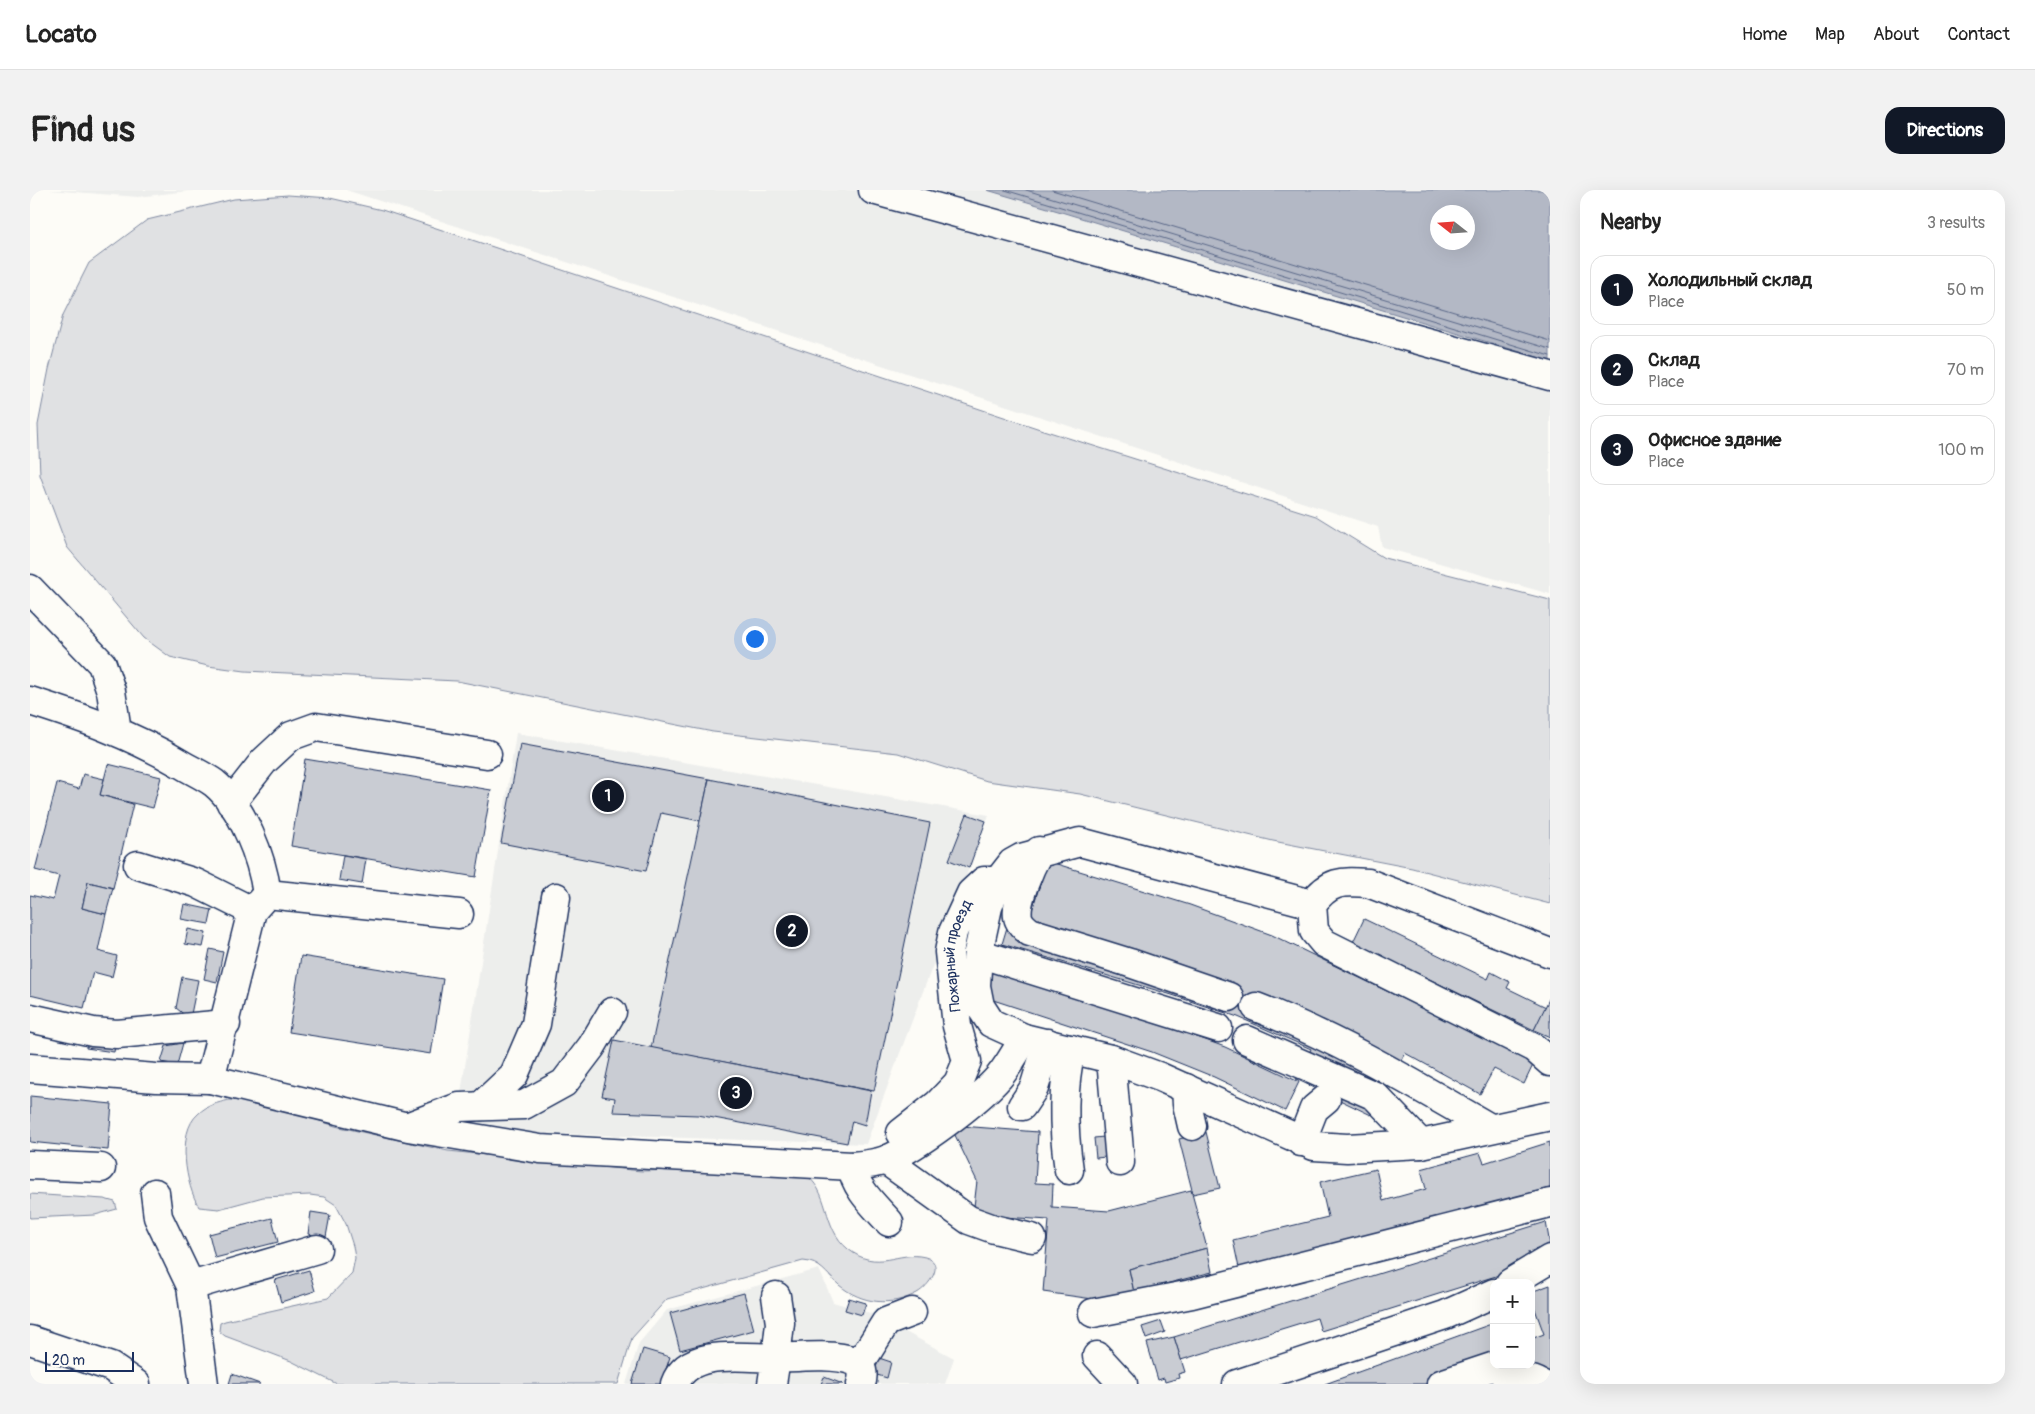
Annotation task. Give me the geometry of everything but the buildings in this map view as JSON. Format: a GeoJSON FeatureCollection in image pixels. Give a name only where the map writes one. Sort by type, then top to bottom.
{"type":"FeatureCollection","features":[{"type":"Feature","properties":{"kind":"lane"},"geometry":{"type":"LineString","coordinates":[[873,190],[1550,376]]}},
{"type":"Feature","properties":{"kind":"lane"},"geometry":{"type":"LineString","coordinates":[[30,589],[102,664],[111,691],[117,731]]}},
{"type":"Feature","properties":{"kind":"lane"},"geometry":{"type":"LineString","coordinates":[[30,701],[93,721],[117,731],[146,744],[214,783],[232,803],[248,833],[264,872],[259,903],[210,1079]]}},
{"type":"Feature","properties":{"kind":"lane"},"geometry":{"type":"LineString","coordinates":[[232,803],[264,761],[292,736],[316,727],[487,754]]}},
{"type":"Feature","properties":{"kind":"lane"},"geometry":{"type":"LineString","coordinates":[[1312,904],[1080,842],[1040,851],[1012,863],[998,881],[988,907],[978,953],[976,986],[980,1006],[991,1023],[1048,1044],[1111,1059],[1186,1088],[1301,1142],[1329,1148],[1421,1144],[1550,1116]]}},
{"type":"Feature","properties":{"kind":"lane"},"geometry":{"type":"LineString","coordinates":[[1040,851],[1028,870],[1017,914],[1019,922],[1030,932],[1130,963],[1229,997]]}},
{"type":"Feature","properties":{"kind":"lane"},"geometry":{"type":"LineString","coordinates":[[138,865],[259,903],[459,914]]}},
{"type":"Feature","properties":{"kind":"lane","name":"Пожарный проезд"},"geometry":{"type":"LineString","coordinates":[[872,1163],[885,1143],[912,1126],[938,1104],[958,1083],[966,1061],[957,1026],[949,952],[952,938],[971,893],[984,881],[998,881]]}},
{"type":"Feature","properties":{"kind":"lane"},"geometry":{"type":"LineString","coordinates":[[1550,953],[1368,882],[1342,881],[1322,890],[1312,904],[1314,931],[1324,943],[1534,1048],[1550,1062]]}},
{"type":"Feature","properties":{"kind":"lane"},"geometry":{"type":"LineString","coordinates":[[481,1106],[514,1076],[536,1024],[556,897]]}},
{"type":"Feature","properties":{"kind":"lane"},"geometry":{"type":"LineString","coordinates":[[978,953],[1218,1028]]}},
{"type":"Feature","properties":{"kind":"lane"},"geometry":{"type":"LineString","coordinates":[[1256,1007],[1318,1032],[1490,1128]]}},
{"type":"Feature","properties":{"kind":"lane"},"geometry":{"type":"LineString","coordinates":[[408,1127],[459,1107],[524,1105],[564,1083],[592,1046],[612,1012]]}},
{"type":"Feature","properties":{"kind":"lane"},"geometry":{"type":"LineString","coordinates":[[30,1018],[93,1032],[117,1034],[226,1024]]}},
{"type":"Feature","properties":{"kind":"lane"},"geometry":{"type":"LineString","coordinates":[[1247,1040],[1375,1096],[1421,1144]]}},
{"type":"Feature","properties":{"kind":"lane"},"geometry":{"type":"LineString","coordinates":[[889,1222],[858,1184],[872,1163],[943,1125],[987,1089],[1012,1060],[1048,1044]]}},
{"type":"Feature","properties":{"kind":"lane"},"geometry":{"type":"LineString","coordinates":[[1022,1106],[1034,1088],[1048,1044]]}},
{"type":"Feature","properties":{"kind":"lane"},"geometry":{"type":"LineString","coordinates":[[1048,1044],[1065,1084],[1066,1151],[1069,1170]]}},
{"type":"Feature","properties":{"kind":"lane"},"geometry":{"type":"LineString","coordinates":[[1111,1059],[1120,1162]]}},
{"type":"Feature","properties":{"kind":"lane"},"geometry":{"type":"LineString","coordinates":[[30,1068],[156,1078],[210,1079],[408,1127],[540,1149],[891,1164],[969,1220],[994,1229],[1032,1238]]}},
{"type":"Feature","properties":{"kind":"lane"},"geometry":{"type":"LineString","coordinates":[[1186,1088],[1192,1126]]}},
{"type":"Feature","properties":{"kind":"lane"},"geometry":{"type":"LineString","coordinates":[[1301,1142],[1314,1109],[1326,1099]]}},
{"type":"Feature","properties":{"kind":"lane"},"geometry":{"type":"LineString","coordinates":[[30,1165],[101,1168]]}},
{"type":"Feature","properties":{"kind":"lane"},"geometry":{"type":"LineString","coordinates":[[155,1193],[158,1216],[191,1286],[204,1384]]}},
{"type":"Feature","properties":{"kind":"lane"},"geometry":{"type":"LineString","coordinates":[[1093,1313],[1192,1294],[1550,1203]]}},
{"type":"Feature","properties":{"kind":"lane"},"geometry":{"type":"LineString","coordinates":[[191,1286],[317,1249]]}},
{"type":"Feature","properties":{"kind":"lane"},"geometry":{"type":"LineString","coordinates":[[1517,1279],[1550,1259]]}},
{"type":"Feature","properties":{"kind":"lane"},"geometry":{"type":"LineString","coordinates":[[1238,1384],[1445,1315],[1490,1295]]}},
{"type":"Feature","properties":{"kind":"lane"},"geometry":{"type":"LineString","coordinates":[[774,1371],[780,1323],[776,1296]]}},
{"type":"Feature","properties":{"kind":"lane"},"geometry":{"type":"LineString","coordinates":[[675,1384],[684,1370],[698,1360],[729,1356],[774,1371],[824,1357],[858,1372],[866,1354],[886,1322],[912,1312]]}},
{"type":"Feature","properties":{"kind":"lane"},"geometry":{"type":"LineString","coordinates":[[30,1340],[103,1364],[136,1384]]}},
{"type":"Feature","properties":{"kind":"lane"},"geometry":{"type":"LineString","coordinates":[[1097,1356],[1123,1384]]}},
{"type":"Feature","properties":{"kind":"lane"},"geometry":{"type":"LineString","coordinates":[[1441,1384],[1490,1368]]}},
{"type":"Feature","properties":{"kind":"lane"},"geometry":{"type":"LineString","coordinates":[[1506,1384],[1526,1379],[1541,1384]]}},
{"type":"Feature","properties":{"kind":"shaded area"},"geometry":{"type":"Polygon","coordinates":[[[49,190],[196,190],[138,197],[49,190]]]}},
{"type":"Feature","properties":{"kind":"shaded area"},"geometry":{"type":"Polygon","coordinates":[[[346,190],[1550,190],[1550,594],[1382,547],[1378,527],[346,190]]]}},
{"type":"Feature","properties":{"kind":"shaded area"},"geometry":{"type":"Polygon","coordinates":[[[288,195],[330,198],[382,210],[1043,430],[1316,516],[1384,558],[1550,600],[1550,904],[1412,868],[1273,841],[1080,794],[987,781],[898,753],[713,732],[457,681],[245,671],[208,666],[170,657],[144,638],[67,547],[40,475],[38,425],[49,369],[63,315],[89,263],[147,220],[234,199],[288,195]]]}},
{"type":"Feature","properties":{"kind":"shaded area"},"geometry":{"type":"Polygon","coordinates":[[[516,733],[989,815],[866,1144],[505,1132],[457,1119],[516,733]]]}},
{"type":"Feature","properties":{"kind":"shaded area"},"geometry":{"type":"Polygon","coordinates":[[[229,1100],[252,1101],[277,1106],[335,1126],[448,1151],[641,1171],[719,1169],[803,1173],[812,1180],[818,1189],[829,1220],[839,1240],[848,1249],[859,1256],[878,1260],[905,1256],[925,1257],[935,1264],[935,1269],[930,1281],[917,1293],[887,1302],[867,1300],[857,1296],[839,1285],[819,1266],[803,1261],[667,1299],[632,1338],[618,1384],[337,1384],[291,1361],[225,1336],[219,1331],[220,1323],[225,1321],[328,1298],[352,1273],[355,1258],[346,1224],[336,1205],[324,1197],[310,1195],[263,1197],[219,1209],[199,1207],[194,1198],[187,1173],[185,1146],[187,1134],[191,1123],[201,1111],[212,1105],[229,1100]]]}},
{"type":"Feature","properties":{"kind":"shaded area"},"geometry":{"type":"Polygon","coordinates":[[[30,1194],[104,1199],[115,1202],[117,1209],[95,1215],[30,1218],[30,1194]]]}},
{"type":"Feature","properties":{"kind":"shaded area"},"geometry":{"type":"Polygon","coordinates":[[[819,1269],[833,1302],[870,1313],[954,1358],[945,1384],[626,1384],[639,1343],[667,1310],[819,1269]]]}},
{"type":"Feature","properties":{"kind":"water"},"geometry":{"type":"Polygon","coordinates":[[[987,190],[1550,190],[1550,361],[1058,211],[987,190]]]}},
{"type":"Feature","properties":{"kind":"place","name":"Холодильный склад"},"geometry":{"type":"Point","coordinates":[608,796]}},
{"type":"Feature","properties":{"kind":"place","name":"Склад"},"geometry":{"type":"Point","coordinates":[792,931]}},
{"type":"Feature","properties":{"kind":"place","name":"Офисное здание"},"geometry":{"type":"Point","coordinates":[736,1093]}}]}
